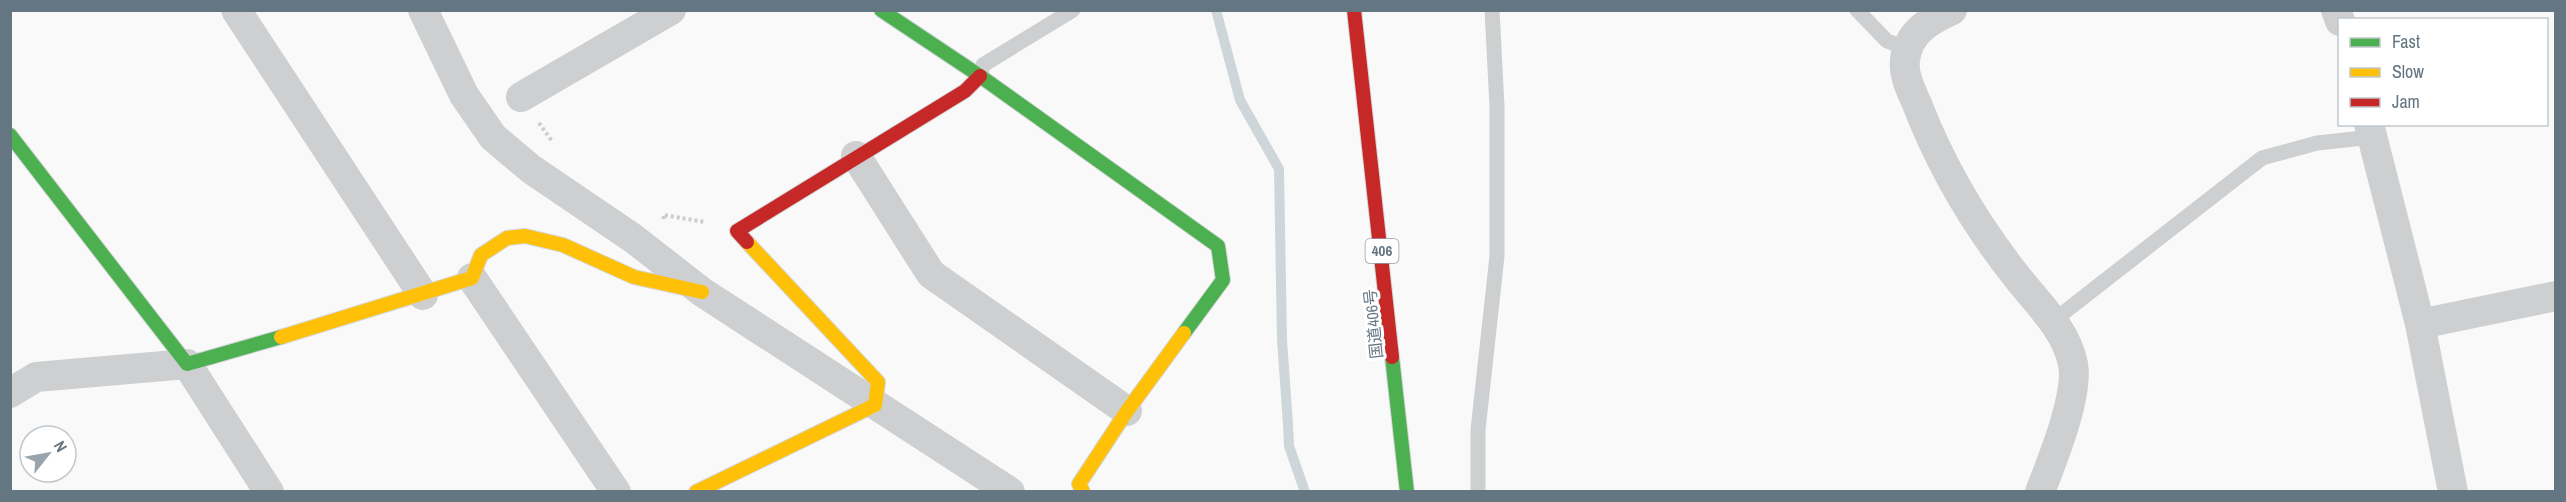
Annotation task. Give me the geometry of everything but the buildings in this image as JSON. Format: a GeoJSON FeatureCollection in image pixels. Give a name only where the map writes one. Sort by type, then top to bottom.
{"type":"FeatureCollection","features":[{"type":"Feature","properties":{"kind":"main road"},"geometry":{"type":"LineString","coordinates":[[881,10],[980,76],[1218,246],[1223,280],[1127,411],[1079,484],[1083,492]]}},
{"type":"Feature","properties":{"kind":"main road","name":"国道406号"},"geometry":{"type":"LineString","coordinates":[[1354,10],[1407,492]]}},
{"type":"Feature","properties":{"kind":"main road"},"geometry":{"type":"LineString","coordinates":[[696,492],[875,405],[878,382],[737,231],[965,91],[980,76]]}},
{"type":"Feature","properties":{"kind":"main road"},"geometry":{"type":"LineString","coordinates":[[10,135],[187,364],[423,295],[472,278],[481,255],[507,238],[525,236],[563,245],[634,277],[702,292]]}},
{"type":"Feature","properties":{"kind":"street"},"geometry":{"type":"LineString","coordinates":[[236,10],[423,295]]}},
{"type":"Feature","properties":{"kind":"street"},"geometry":{"type":"LineString","coordinates":[[423,10],[464,95],[493,137],[531,169],[634,239],[702,292],[1010,492]]}},
{"type":"Feature","properties":{"kind":"street"},"geometry":{"type":"LineString","coordinates":[[521,98],[671,10]]}},
{"type":"Feature","properties":{"kind":"street"},"geometry":{"type":"LineString","coordinates":[[1952,10],[1924,23],[1905,58],[1905,72],[1930,136],[1952,180],[2016,276],[2053,321],[2070,352],[2073,384],[2057,447],[2040,492]]}},
{"type":"Feature","properties":{"kind":"street"},"geometry":{"type":"LineString","coordinates":[[2371,131],[2420,324],[2452,492]]}},
{"type":"Feature","properties":{"kind":"street"},"geometry":{"type":"LineString","coordinates":[[856,156],[931,274],[1127,411]]}},
{"type":"Feature","properties":{"kind":"street"},"geometry":{"type":"LineString","coordinates":[[472,278],[616,492]]}},
{"type":"Feature","properties":{"kind":"street"},"geometry":{"type":"LineString","coordinates":[[2420,324],[2556,296]]}},
{"type":"Feature","properties":{"kind":"street"},"geometry":{"type":"LineString","coordinates":[[11,391],[36,377],[187,364],[269,492]]}},
{"type":"Feature","properties":{"kind":"lane"},"geometry":{"type":"LineString","coordinates":[[980,76],[983,65],[1074,10]]}},
{"type":"Feature","properties":{"kind":"lane"},"geometry":{"type":"LineString","coordinates":[[1478,492],[1478,430],[1497,256],[1497,106],[1492,10]]}},
{"type":"Feature","properties":{"kind":"lane"},"geometry":{"type":"LineString","coordinates":[[1857,10],[1887,41],[1909,49]]}},
{"type":"Feature","properties":{"kind":"lane"},"geometry":{"type":"LineString","coordinates":[[2053,321],[2262,158],[2371,131]]}},
{"type":"Feature","properties":{"kind":"waterway"},"geometry":{"type":"LineString","coordinates":[[1216,10],[1240,100],[1279,169],[1282,340],[1289,446],[1305,492]]}},
{"type":"Feature","properties":{"kind":"traffic: fast"},"geometry":{"type":"LineString","coordinates":[[881,10],[980,76],[1218,246],[1223,280],[1184,333]]}},
{"type":"Feature","properties":{"kind":"traffic: fast"},"geometry":{"type":"LineString","coordinates":[[10,135],[187,364],[281,337]]}},
{"type":"Feature","properties":{"kind":"traffic: fast"},"geometry":{"type":"LineString","coordinates":[[1392,357],[1407,492]]}},
{"type":"Feature","properties":{"kind":"traffic: slow"},"geometry":{"type":"LineString","coordinates":[[281,337],[472,278],[481,255],[507,238],[525,236],[563,245],[634,277],[702,292]]}},
{"type":"Feature","properties":{"kind":"traffic: slow"},"geometry":{"type":"LineString","coordinates":[[696,492],[875,405],[878,382],[747,242]]}},
{"type":"Feature","properties":{"kind":"traffic: slow"},"geometry":{"type":"LineString","coordinates":[[1083,492],[1079,484],[1127,411],[1184,333]]}},
{"type":"Feature","properties":{"kind":"traffic: jam"},"geometry":{"type":"LineString","coordinates":[[1354,10],[1392,357]]}},
{"type":"Feature","properties":{"kind":"traffic: jam"},"geometry":{"type":"LineString","coordinates":[[747,242],[737,231],[965,91],[980,76]]}}]}
